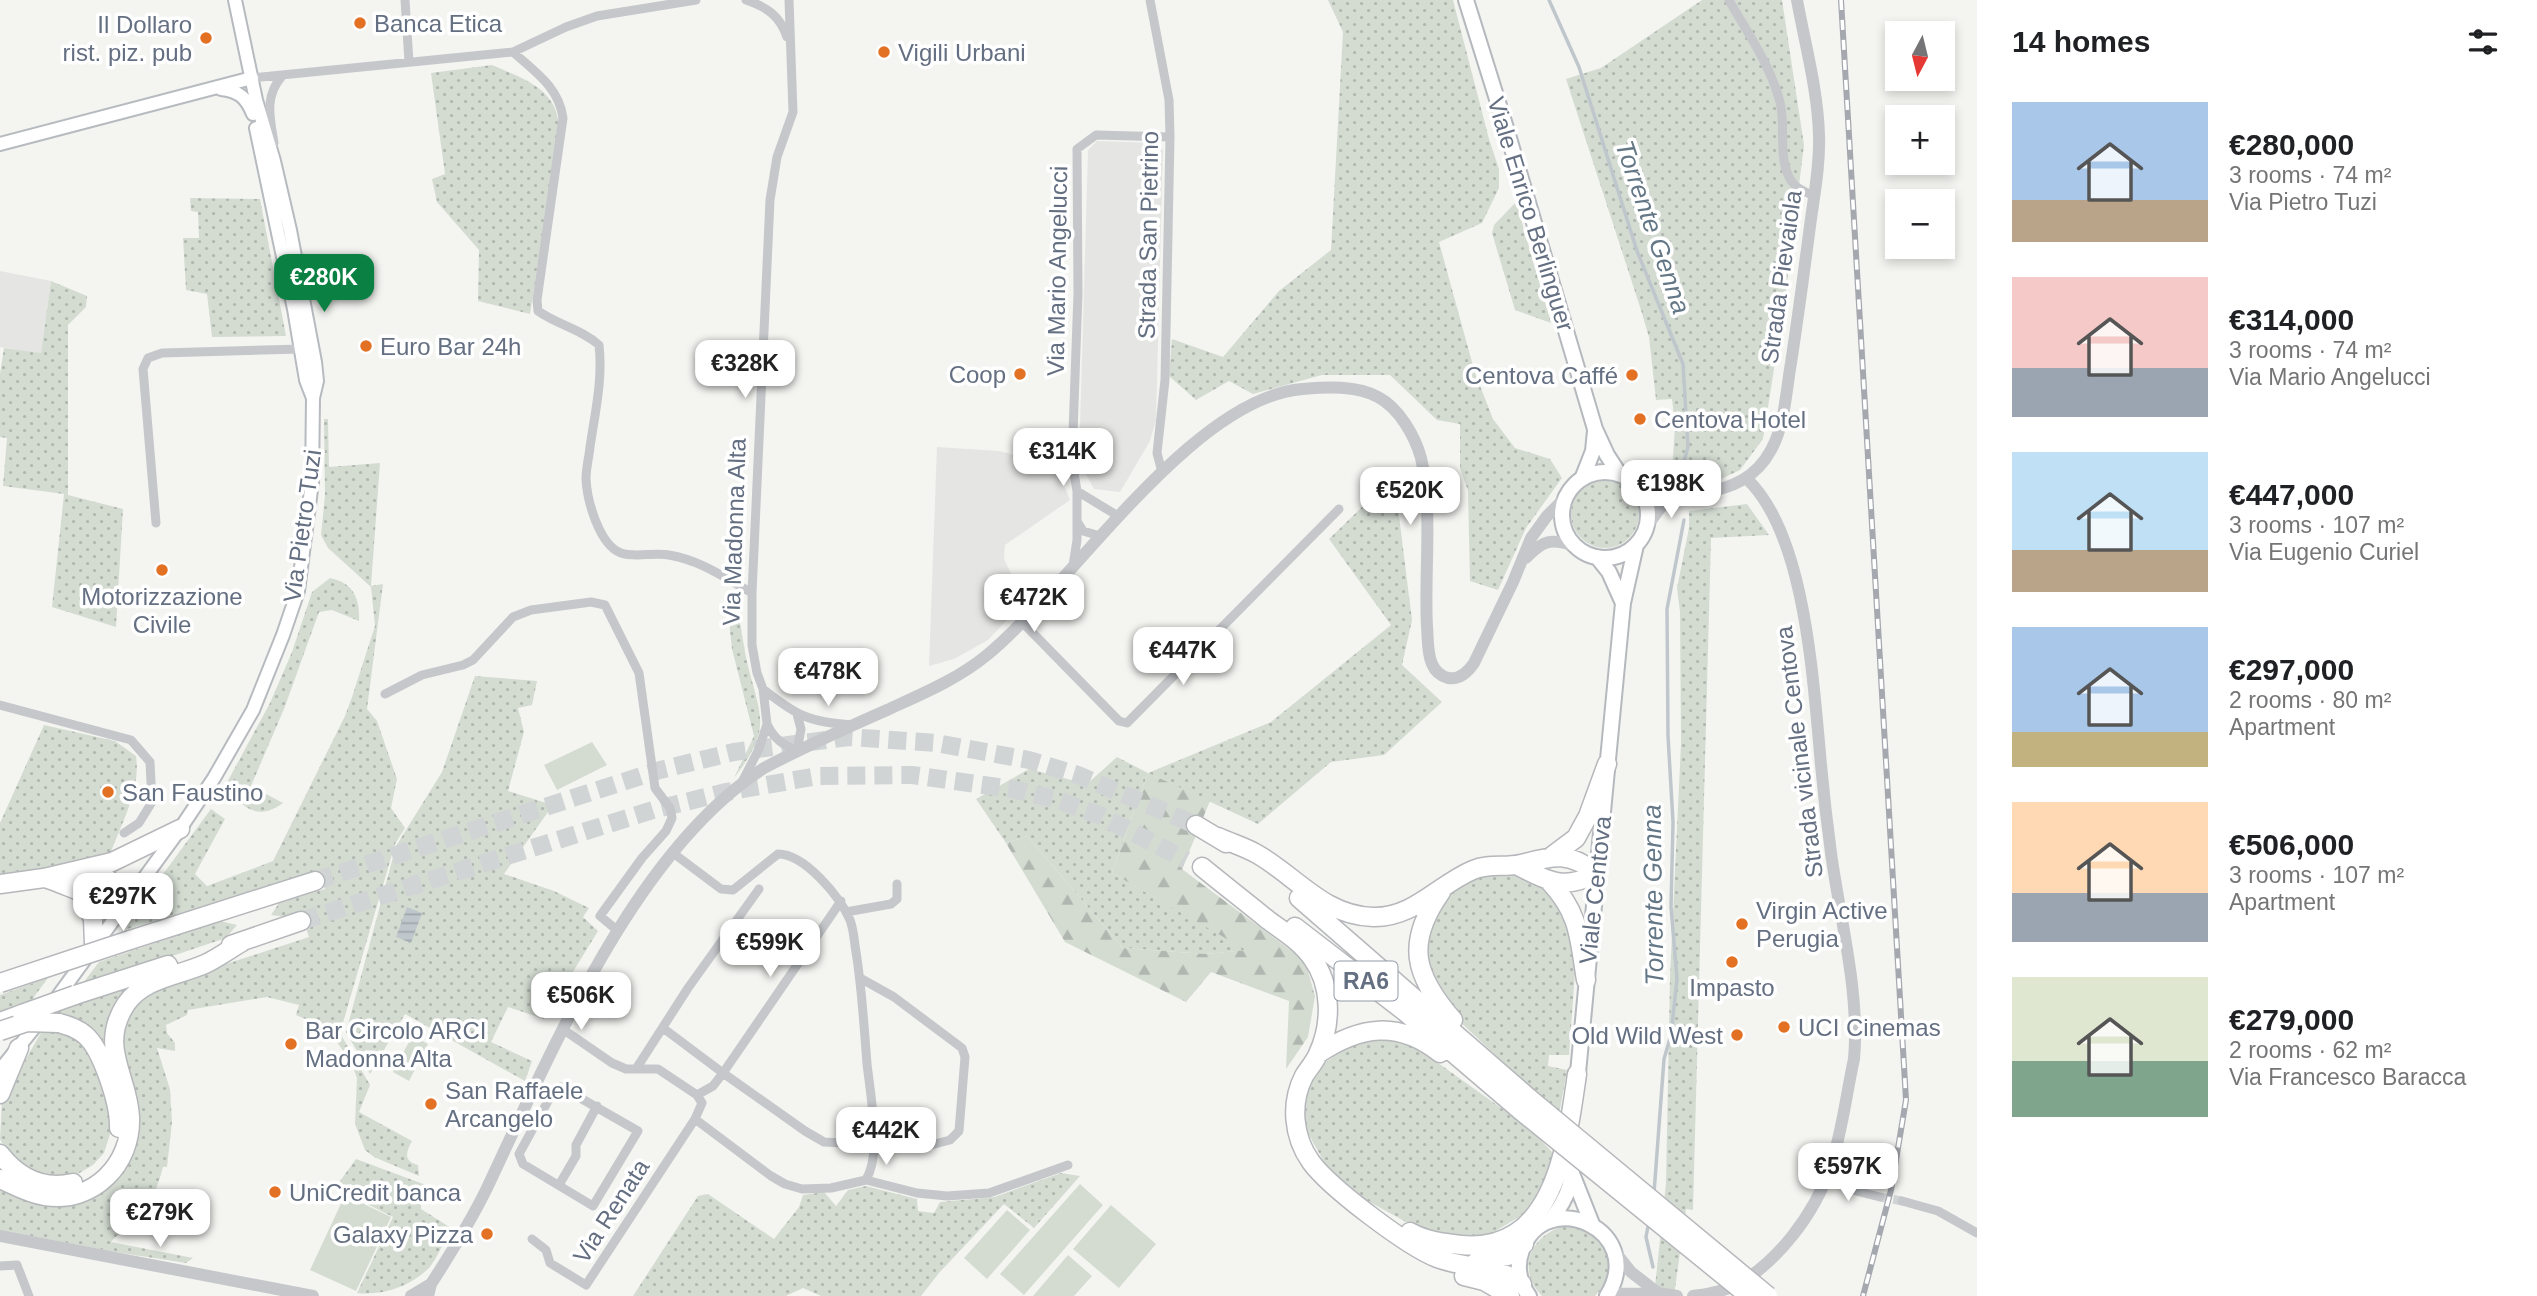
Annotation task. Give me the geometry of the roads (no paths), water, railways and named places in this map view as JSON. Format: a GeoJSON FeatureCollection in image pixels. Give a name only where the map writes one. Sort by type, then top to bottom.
{"type":"FeatureCollection","features":[{"type":"Feature","properties":{"kind":"highway"},"geometry":{"type":"LineString","coordinates":[[1552,856],[1576,838],[1588,816],[1608,764]]}},
{"type":"Feature","properties":{"kind":"highway","name":"RA6"},"geometry":{"type":"LineString","coordinates":[[1196,825],[1218,837],[1269,874],[1325,919],[1524,1100],[1749,1296]]}},
{"type":"Feature","properties":{"kind":"highway"},"geometry":{"type":"LineString","coordinates":[[8,883],[82,871],[112,862],[180,829]]}},
{"type":"Feature","properties":{"kind":"highway"},"geometry":{"type":"LineString","coordinates":[[1218,837],[1258,855],[1334,908],[1352,915],[1373,917],[1398,913],[1475,869],[1495,864],[1516,865],[1552,856],[1575,859],[1596,873],[1569,884],[1550,882],[1516,865]]}},
{"type":"Feature","properties":{"kind":"highway","name":"RA6"},"geometry":{"type":"LineString","coordinates":[[1318,1054],[1327,1023],[1328,999],[1322,974],[1312,958],[1302,946],[1194,864],[1260,901],[1317,943],[1524,1100],[1768,1296]]}},
{"type":"Feature","properties":{"kind":"highway"},"geometry":{"type":"LineString","coordinates":[[82,871],[108,879],[125,902]]}},
{"type":"Feature","properties":{"kind":"highway"},"geometry":{"type":"LineString","coordinates":[[44,878],[101,900],[125,902]]}},
{"type":"Feature","properties":{"kind":"highway"},"geometry":{"type":"LineString","coordinates":[[0,983],[315,881]]}},
{"type":"Feature","properties":{"kind":"highway"},"geometry":{"type":"LineString","coordinates":[[1550,882],[1567,901],[1577,925],[1586,980]]}},
{"type":"Feature","properties":{"kind":"highway"},"geometry":{"type":"LineString","coordinates":[[1446,887],[1430,908],[1422,926],[1418,944],[1419,963],[1424,979],[1439,1004],[1504,1069],[1524,1100]]}},
{"type":"Feature","properties":{"kind":"highway"},"geometry":{"type":"LineString","coordinates":[[82,893],[93,919],[94,945]]}},
{"type":"Feature","properties":{"kind":"highway"},"geometry":{"type":"LineString","coordinates":[[0,1022],[302,921]]}},
{"type":"Feature","properties":{"kind":"highway"},"geometry":{"type":"LineString","coordinates":[[0,1179],[47,1197],[76,1194],[93,1188],[106,1178],[120,1160],[129,1133],[128,1103],[113,1052],[116,1029],[128,1002],[140,990],[157,980],[206,964],[242,942]]}},
{"type":"Feature","properties":{"kind":"highway"},"geometry":{"type":"LineString","coordinates":[[0,1031],[27,1023],[59,1023],[83,1033],[96,1047],[119,1116],[119,1131],[114,1147],[103,1166],[69,1185],[33,1181],[13,1168],[0,1154]]}},
{"type":"Feature","properties":{"kind":"highway"},"geometry":{"type":"LineString","coordinates":[[1520,1292],[1454,1273],[1418,1257],[1325,1177],[1303,1149],[1294,1113],[1297,1090],[1318,1054],[1355,1034],[1390,1030],[1408,1034],[1431,1046],[1492,1095],[1524,1100]]}},
{"type":"Feature","properties":{"kind":"highway"},"geometry":{"type":"LineString","coordinates":[[0,1094],[19,1048]]}},
{"type":"Feature","properties":{"kind":"highway"},"geometry":{"type":"LineString","coordinates":[[1374,1217],[1397,1225],[1420,1238],[1470,1246],[1485,1245],[1518,1231],[1543,1206],[1553,1189],[1560,1168],[1577,1074]]}},
{"type":"Feature","properties":{"kind":"highway"},"geometry":{"type":"LineString","coordinates":[[1374,1217],[1434,1257],[1501,1271],[1520,1292]]}},
{"type":"Feature","properties":{"kind":"highway"},"geometry":{"type":"LineString","coordinates":[[1462,1264],[1508,1256],[1524,1244]]}},
{"type":"Feature","properties":{"kind":"main road","name":"Via Pietro Tuzi"},"geometry":{"type":"LineString","coordinates":[[0,1070],[180,829],[253,709],[284,635],[298,592],[312,482],[313,398],[317,381],[290,230],[256,100],[235,0]]}},
{"type":"Feature","properties":{"kind":"main road","name":"Viale Enrico Berlinguer"},"geometry":{"type":"LineString","coordinates":[[1466,0],[1595,429],[1620,475]]}},
{"type":"Feature","properties":{"kind":"main road"},"geometry":{"type":"LineString","coordinates":[[213,88],[231,79],[239,71],[244,44]]}},
{"type":"Feature","properties":{"kind":"main road"},"geometry":{"type":"LineString","coordinates":[[0,144],[252,78]]}},
{"type":"Feature","properties":{"kind":"main road"},"geometry":{"type":"LineString","coordinates":[[213,88],[239,93],[249,103],[253,114]]}},
{"type":"Feature","properties":{"kind":"main road","name":"Via Pietro Tuzi"},"geometry":{"type":"LineString","coordinates":[[256,100],[253,114],[306,380],[313,398]]}},
{"type":"Feature","properties":{"kind":"main road"},"geometry":{"type":"LineString","coordinates":[[1595,429],[1593,451],[1581,479],[1566,497],[1562,523],[1575,546],[1597,557],[1609,572],[1623,603]]}},
{"type":"Feature","properties":{"kind":"main road"},"geometry":{"type":"LineString","coordinates":[[1581,479],[1597,473],[1620,475],[1640,490],[1648,513],[1647,526],[1636,545],[1626,553],[1614,557],[1597,557]]}},
{"type":"Feature","properties":{"kind":"main road","name":"Viale Centova"},"geometry":{"type":"LineString","coordinates":[[1573,1176],[1577,1074],[1596,873],[1623,603],[1636,545]]}},
{"type":"Feature","properties":{"kind":"main road"},"geometry":{"type":"LineString","coordinates":[[1550,1221],[1566,1201],[1573,1176]]}},
{"type":"Feature","properties":{"kind":"main road"},"geometry":{"type":"LineString","coordinates":[[1573,1176],[1591,1224]]}},
{"type":"Feature","properties":{"kind":"main road"},"geometry":{"type":"LineString","coordinates":[[1520,1292],[1520,1257],[1524,1244],[1540,1226],[1564,1218],[1591,1224],[1609,1241],[1615,1252],[1617,1266],[1615,1281],[1608,1295]]}},
{"type":"Feature","properties":{"kind":"street"},"geometry":{"type":"LineString","coordinates":[[405,0],[409,62]]}},
{"type":"Feature","properties":{"kind":"street"},"geometry":{"type":"LineString","coordinates":[[252,78],[513,52],[566,27],[597,16],[695,0]]}},
{"type":"Feature","properties":{"kind":"street"},"geometry":{"type":"LineString","coordinates":[[746,0],[771,10],[785,30],[790,45]]}},
{"type":"Feature","properties":{"kind":"street","name":"Via Madonna Alta"},"geometry":{"type":"LineString","coordinates":[[742,782],[759,749],[767,724],[763,689],[752,645],[752,593],[770,200],[777,157],[793,112],[789,0]]}},
{"type":"Feature","properties":{"kind":"street","name":"Strada San Pietrino"},"geometry":{"type":"LineString","coordinates":[[1150,0],[1169,100],[1170,137],[1165,380],[1157,453],[1162,472]]}},
{"type":"Feature","properties":{"kind":"street"},"geometry":{"type":"LineString","coordinates":[[1729,0],[1773,76],[1784,125],[1784,155],[1790,180],[1797,188],[1814,196]]}},
{"type":"Feature","properties":{"kind":"street","name":"Strada Pievaiola"},"geometry":{"type":"LineString","coordinates":[[1747,479],[1772,449],[1779,431],[1814,196],[1819,136],[1797,0]]}},
{"type":"Feature","properties":{"kind":"street"},"geometry":{"type":"LineString","coordinates":[[513,52],[556,92],[562,105],[564,117],[537,300],[538,311],[588,335],[599,345],[601,362],[598,393],[586,478],[600,532],[608,545],[622,554],[671,555],[699,563],[752,593]]}},
{"type":"Feature","properties":{"kind":"street"},"geometry":{"type":"LineString","coordinates":[[274,161],[268,108],[270,94],[282,76]]}},
{"type":"Feature","properties":{"kind":"street","name":"Via Mario Angelucci"},"geometry":{"type":"LineString","coordinates":[[1072,568],[1078,523],[1072,461],[1077,293],[1077,149],[1096,135],[1170,137]]}},
{"type":"Feature","properties":{"kind":"street"},"geometry":{"type":"LineString","coordinates":[[156,523],[143,369],[148,358],[162,353],[301,349]]}},
{"type":"Feature","properties":{"kind":"street"},"geometry":{"type":"LineString","coordinates":[[1162,472],[1211,430],[1242,409],[1266,398],[1295,390],[1325,387],[1357,390],[1379,397],[1397,413],[1412,434],[1421,457],[1427,522],[1426,599],[1429,651],[1432,664],[1445,677],[1455,679],[1467,673],[1491,629],[1531,538],[1547,516],[1566,497]]}},
{"type":"Feature","properties":{"kind":"street","name":"Via Madonna Alta"},"geometry":{"type":"LineString","coordinates":[[411,1296],[429,1290],[487,1188],[564,1030],[618,931],[647,887],[696,825],[742,782],[797,751],[961,674],[987,655],[1023,622],[1118,516],[1162,472]]}},
{"type":"Feature","properties":{"kind":"street"},"geometry":{"type":"LineString","coordinates":[[1640,490],[1661,497],[1678,497],[1726,489],[1747,479]]}},
{"type":"Feature","properties":{"kind":"street","name":"Strada vicinale Centova"},"geometry":{"type":"LineString","coordinates":[[1693,1296],[1734,1286],[1771,1259],[1806,1219],[1827,1177],[1854,1059],[1856,1019],[1831,852],[1813,677],[1797,581],[1771,513],[1758,489],[1747,479]]}},
{"type":"Feature","properties":{"kind":"street"},"geometry":{"type":"LineString","coordinates":[[1077,491],[1118,516]]}},
{"type":"Feature","properties":{"kind":"street"},"geometry":{"type":"LineString","coordinates":[[1647,526],[1661,507],[1678,497]]}},
{"type":"Feature","properties":{"kind":"street"},"geometry":{"type":"LineString","coordinates":[[1023,622],[1119,721],[1127,723],[1339,509]]}},
{"type":"Feature","properties":{"kind":"street"},"geometry":{"type":"LineString","coordinates":[[1078,523],[1083,531],[1100,536]]}},
{"type":"Feature","properties":{"kind":"street"},"geometry":{"type":"LineString","coordinates":[[1523,561],[1536,547],[1552,541],[1575,546]]}},
{"type":"Feature","properties":{"kind":"street"},"geometry":{"type":"LineString","coordinates":[[385,694],[422,675],[473,660],[513,617],[531,610],[591,602],[605,605],[639,673],[655,788],[670,808],[672,818],[666,831],[642,858],[600,916],[618,931]]}},
{"type":"Feature","properties":{"kind":"street"},"geometry":{"type":"LineString","coordinates":[[763,689],[797,714],[813,720],[854,725]]}},
{"type":"Feature","properties":{"kind":"street"},"geometry":{"type":"LineString","coordinates":[[0,705],[131,740],[150,762],[152,802],[139,823],[124,833]]}},
{"type":"Feature","properties":{"kind":"street"},"geometry":{"type":"LineString","coordinates":[[767,724],[773,737],[797,751],[802,729],[797,714]]}},
{"type":"Feature","properties":{"kind":"street"},"geometry":{"type":"LineString","coordinates":[[673,853],[721,889],[733,890],[778,854],[785,854],[812,872],[841,901],[851,924],[860,978],[874,1144],[870,1172],[866,1180]]}},
{"type":"Feature","properties":{"kind":"street"},"geometry":{"type":"LineString","coordinates":[[846,912],[891,904],[897,899],[897,884]]}},
{"type":"Feature","properties":{"kind":"street"},"geometry":{"type":"LineString","coordinates":[[636,1069],[688,988],[758,889]]}},
{"type":"Feature","properties":{"kind":"street"},"geometry":{"type":"LineString","coordinates":[[564,1030],[612,1063],[626,1069],[658,1069],[697,1095],[713,1086],[723,1073],[841,901]]}},
{"type":"Feature","properties":{"kind":"street"},"geometry":{"type":"LineString","coordinates":[[663,1028],[824,1142],[923,1147],[950,1140],[959,1131],[965,1057],[962,1048],[894,997],[860,978]]}},
{"type":"Feature","properties":{"kind":"street"},"geometry":{"type":"LineString","coordinates":[[561,1087],[597,1106],[638,1131],[593,1206],[523,1164],[519,1154],[555,1088],[561,1087]]}},
{"type":"Feature","properties":{"kind":"street","name":"Via Renata"},"geometry":{"type":"LineString","coordinates":[[531,1239],[545,1251],[550,1263],[586,1285],[695,1119],[702,1103],[697,1095]]}},
{"type":"Feature","properties":{"kind":"street"},"geometry":{"type":"LineString","coordinates":[[559,1185],[576,1156],[576,1145],[597,1106]]}},
{"type":"Feature","properties":{"kind":"street"},"geometry":{"type":"LineString","coordinates":[[525,1107],[540,1117]]}},
{"type":"Feature","properties":{"kind":"street"},"geometry":{"type":"LineString","coordinates":[[695,1119],[785,1184],[802,1189],[831,1188],[866,1180],[917,1193],[947,1196],[989,1193],[1068,1165]]}},
{"type":"Feature","properties":{"kind":"street"},"geometry":{"type":"LineString","coordinates":[[1827,1177],[1856,1191],[1880,1197]]}},
{"type":"Feature","properties":{"kind":"street"},"geometry":{"type":"LineString","coordinates":[[1902,1201],[1938,1211],[1977,1233]]}},
{"type":"Feature","properties":{"kind":"street"},"geometry":{"type":"LineString","coordinates":[[0,1236],[313,1296]]}},
{"type":"Feature","properties":{"kind":"street"},"geometry":{"type":"LineString","coordinates":[[1615,1252],[1630,1272],[1658,1293]]}},
{"type":"Feature","properties":{"kind":"street"},"geometry":{"type":"LineString","coordinates":[[0,1266],[17,1265],[29,1296]]}},
{"type":"Feature","properties":{"kind":"street"},"geometry":{"type":"LineString","coordinates":[[580,1296],[586,1285]]}},
{"type":"Feature","properties":{"kind":"street"},"geometry":{"type":"LineString","coordinates":[[1608,1295],[1658,1293],[1677,1296]]}},
{"type":"Feature","properties":{"kind":"waterway","name":"Torrente Genna"},"geometry":{"type":"LineString","coordinates":[[1549,0],[1579,67],[1637,251],[1683,364],[1688,447],[1681,472]]}},
{"type":"Feature","properties":{"kind":"waterway","name":"Torrente Genna"},"geometry":{"type":"LineString","coordinates":[[1654,1193],[1664,1059],[1671,1035],[1677,979],[1671,907],[1673,822],[1668,736],[1667,609],[1684,520]]}},
{"type":"Feature","properties":{"kind":"waterway","name":"Torrente Genna"},"geometry":{"type":"LineString","coordinates":[[1649,1221],[1646,1237],[1653,1267]]}},
{"type":"Feature","properties":{"kind":"tunnel"},"geometry":{"type":"LineString","coordinates":[[315,881],[660,770],[734,752],[849,737],[936,743],[1029,760],[1078,775],[1196,825]]}},
{"type":"Feature","properties":{"kind":"tunnel"},"geometry":{"type":"LineString","coordinates":[[301,921],[653,810],[726,792],[818,776],[912,775],[1012,789],[1058,800],[1101,816],[1186,860]]}},
{"type":"Feature","properties":{"kind":"tunnel"},"geometry":{"type":"LineString","coordinates":[[1880,1197],[1902,1201]]}},
{"type":"Feature","properties":{"kind":"railway"},"geometry":{"type":"LineString","coordinates":[[1841,0],[1906,1100],[1891,1190],[1863,1296]]}},
{"type":"Feature","properties":{"kind":"place","name":"Banca Etica"},"geometry":{"type":"Point","coordinates":[360,23]}},
{"type":"Feature","properties":{"kind":"place","name":"Il Dollaro rist. piz. pub"},"geometry":{"type":"Point","coordinates":[206,38]}},
{"type":"Feature","properties":{"kind":"place","name":"Vigili Urbani"},"geometry":{"type":"Point","coordinates":[884,52]}},
{"type":"Feature","properties":{"kind":"place","name":"Euro Bar 24h"},"geometry":{"type":"Point","coordinates":[366,346]}},
{"type":"Feature","properties":{"kind":"place","name":"Coop"},"geometry":{"type":"Point","coordinates":[1020,374]}},
{"type":"Feature","properties":{"kind":"place","name":"Centova Caffé"},"geometry":{"type":"Point","coordinates":[1632,375]}},
{"type":"Feature","properties":{"kind":"place","name":"Centova Hotel"},"geometry":{"type":"Point","coordinates":[1640,419]}},
{"type":"Feature","properties":{"kind":"place","name":"Motorizzazione Civile"},"geometry":{"type":"Point","coordinates":[162,570]}},
{"type":"Feature","properties":{"kind":"place","name":"San Faustino"},"geometry":{"type":"Point","coordinates":[108,792]}},
{"type":"Feature","properties":{"kind":"place","name":"Virgin Active Perugia"},"geometry":{"type":"Point","coordinates":[1742,924]}},
{"type":"Feature","properties":{"kind":"place","name":"Impasto"},"geometry":{"type":"Point","coordinates":[1732,962]}},
{"type":"Feature","properties":{"kind":"place","name":"UCI Cinemas"},"geometry":{"type":"Point","coordinates":[1784,1027]}},
{"type":"Feature","properties":{"kind":"place","name":"Old Wild West"},"geometry":{"type":"Point","coordinates":[1737,1035]}},
{"type":"Feature","properties":{"kind":"place","name":"Bar Circolo ARCI Madonna Alta"},"geometry":{"type":"Point","coordinates":[291,1044]}},
{"type":"Feature","properties":{"kind":"place","name":"San Raffaele Arcangelo"},"geometry":{"type":"Point","coordinates":[431,1104]}},
{"type":"Feature","properties":{"kind":"place","name":"UniCredit banca"},"geometry":{"type":"Point","coordinates":[275,1192]}},
{"type":"Feature","properties":{"kind":"place","name":"Galaxy Pizza"},"geometry":{"type":"Point","coordinates":[487,1234]}}]}
